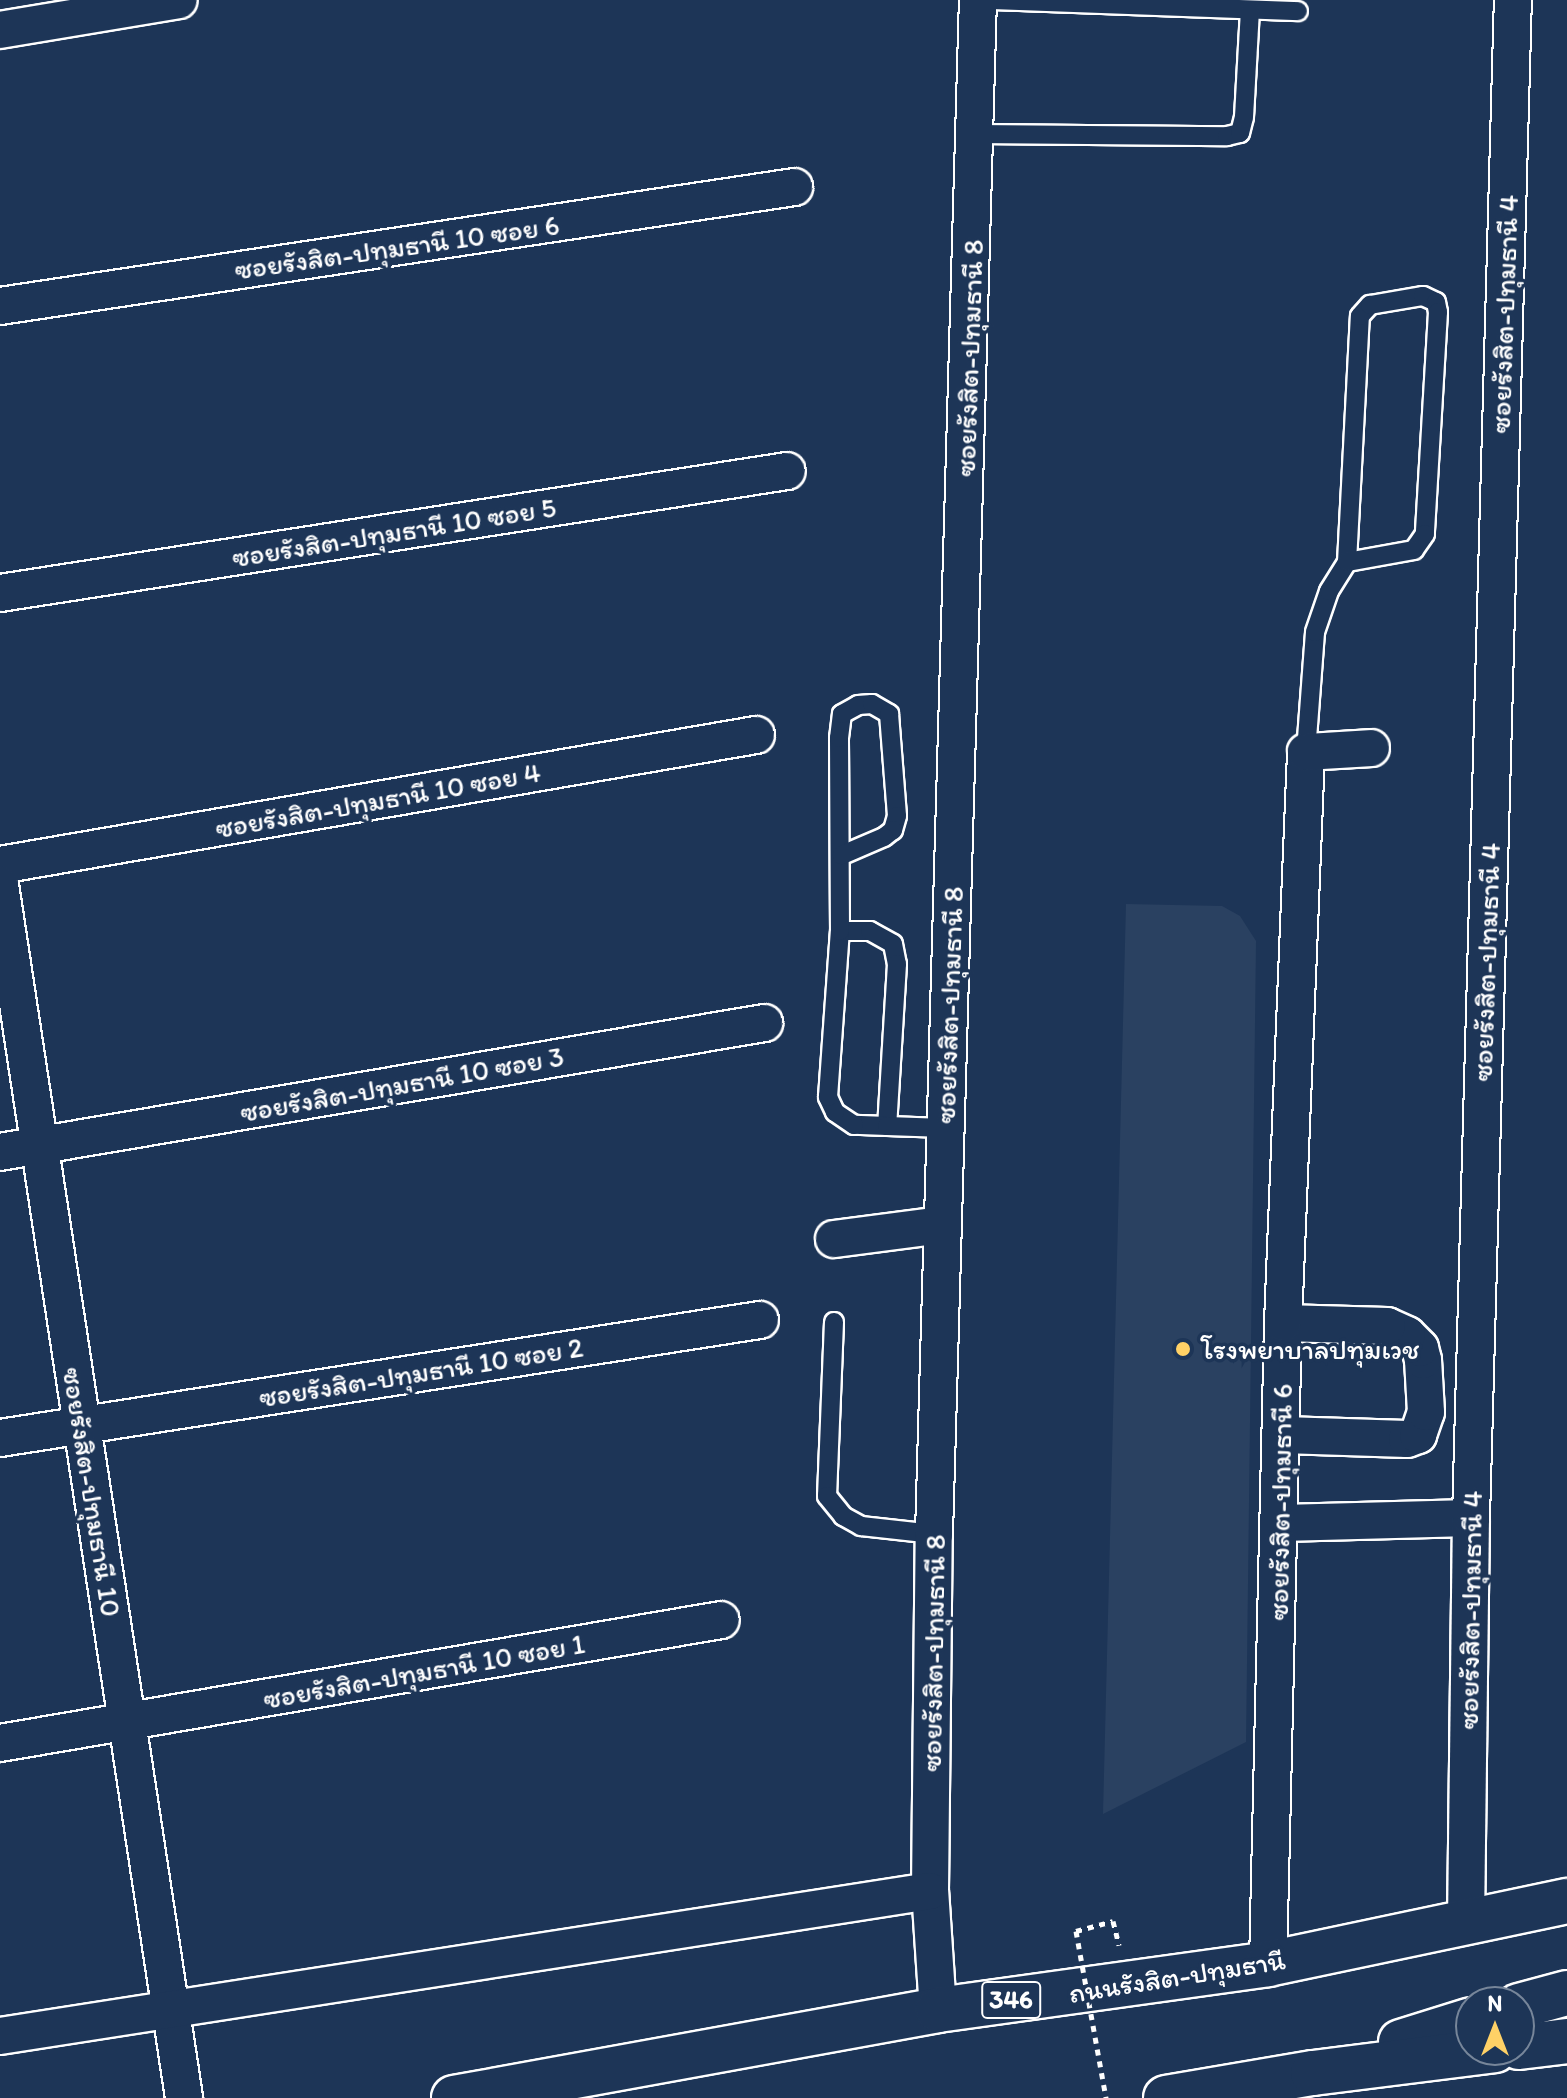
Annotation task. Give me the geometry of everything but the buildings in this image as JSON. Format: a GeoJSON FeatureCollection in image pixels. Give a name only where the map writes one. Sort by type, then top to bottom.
{"type":"FeatureCollection","features":[{"type":"Feature","properties":{"kind":"main road","name":"ถนนรังสิต-ปทุมธานี"},"geometry":{"type":"LineString","coordinates":[[454,2098],[938,2010],[1268,1964],[1567,1901]]}},
{"type":"Feature","properties":{"kind":"main road"},"geometry":{"type":"LineString","coordinates":[[1535,2002],[1567,1993]]}},
{"type":"Feature","properties":{"kind":"main road"},"geometry":{"type":"LineString","coordinates":[[1166,2098],[1237,2092],[1313,2073],[1455,2025]]}},
{"type":"Feature","properties":{"kind":"main road"},"geometry":{"type":"LineString","coordinates":[[1535,2045],[1567,2041]]}},
{"type":"Feature","properties":{"kind":"main road"},"geometry":{"type":"LineString","coordinates":[[1313,2073],[1455,2055]]}},
{"type":"Feature","properties":{"kind":"street"},"geometry":{"type":"LineString","coordinates":[[0,30],[179,0]]}},
{"type":"Feature","properties":{"kind":"street","name":"ซอยรังสิต-ปทุมธานี 8"},"geometry":{"type":"LineString","coordinates":[[938,2010],[930,1891],[934,1534],[978,0]]}},
{"type":"Feature","properties":{"kind":"street","name":"ซอยรังสิต-ปทุมธานี 4"},"geometry":{"type":"LineString","coordinates":[[1466,1924],[1471,1518],[1513,0]]}},
{"type":"Feature","properties":{"kind":"street","name":"ซอยรังสิต-ปทุมธานี 10 ซอย 6"},"geometry":{"type":"LineString","coordinates":[[0,306],[794,187]]}},
{"type":"Feature","properties":{"kind":"street","name":"ซอยรังสิต-ปทุมธานี 10 ซอย 5"},"geometry":{"type":"LineString","coordinates":[[0,593],[787,471]]}},
{"type":"Feature","properties":{"kind":"street","name":"ซอยรังสิต-ปทุมธานี 10 ซอย 4"},"geometry":{"type":"LineString","coordinates":[[0,865],[756,735]]}},
{"type":"Feature","properties":{"kind":"street"},"geometry":{"type":"LineString","coordinates":[[1306,752],[1371,748]]}},
{"type":"Feature","properties":{"kind":"street","name":"ซอยรังสิต-ปทุมธานี 6"},"geometry":{"type":"LineString","coordinates":[[1268,1964],[1281,1523],[1283,1323],[1306,752]]}},
{"type":"Feature","properties":{"kind":"street","name":"ซอยรังสิต-ปทุมธานี 10"},"geometry":{"type":"LineString","coordinates":[[0,885],[184,2098]]}},
{"type":"Feature","properties":{"kind":"street","name":"ซอยรังสิต-ปทุมธานี 10 ซอย 3"},"geometry":{"type":"LineString","coordinates":[[0,1152],[764,1023]]}},
{"type":"Feature","properties":{"kind":"street"},"geometry":{"type":"LineString","coordinates":[[834,1239],[942,1225]]}},
{"type":"Feature","properties":{"kind":"street","name":"ซอยรังสิต-ปทุมธานี 10 ซอย 2"},"geometry":{"type":"LineString","coordinates":[[0,1438],[760,1320]]}},
{"type":"Feature","properties":{"kind":"street"},"geometry":{"type":"LineString","coordinates":[[1283,1323],[1387,1326],[1407,1335],[1420,1348],[1426,1412],[1418,1435],[1407,1439],[1283,1435]]}},
{"type":"Feature","properties":{"kind":"street"},"geometry":{"type":"LineString","coordinates":[[1281,1523],[1471,1518]]}},
{"type":"Feature","properties":{"kind":"street","name":"ซอยรังสิต-ปทุมธานี 10 ซอย 1"},"geometry":{"type":"LineString","coordinates":[[0,1743],[721,1620]]}},
{"type":"Feature","properties":{"kind":"street"},"geometry":{"type":"LineString","coordinates":[[0,2036],[169,2007],[930,1891]]}},
{"type":"Feature","properties":{"kind":"lane"},"geometry":{"type":"LineString","coordinates":[[994,0],[1298,11]]}},
{"type":"Feature","properties":{"kind":"lane"},"geometry":{"type":"LineString","coordinates":[[976,134],[1227,136],[1240,133],[1244,117],[1250,10]]}},
{"type":"Feature","properties":{"kind":"lane"},"geometry":{"type":"LineString","coordinates":[[1306,752],[1315,632],[1329,591],[1347,562],[1360,316],[1370,305],[1423,296],[1436,302],[1438,312],[1425,534],[1414,550],[1347,562]]}},
{"type":"Feature","properties":{"kind":"lane"},"geometry":{"type":"LineString","coordinates":[[842,855],[884,837],[893,830],[897,816],[893,733],[889,714],[872,704],[858,705],[842,714],[839,738],[840,931],[828,1097],[835,1112],[854,1125],[945,1128]]}},
{"type":"Feature","properties":{"kind":"lane"},"geometry":{"type":"LineString","coordinates":[[840,931],[870,931],[893,944],[897,964],[887,1126]]}},
{"type":"Feature","properties":{"kind":"lane"},"geometry":{"type":"LineString","coordinates":[[834,1322],[827,1496],[843,1516],[861,1526],[934,1534]]}},
{"type":"Feature","properties":{"kind":"path"},"geometry":{"type":"LineString","coordinates":[[1076,1931],[1106,2098]]}},
{"type":"Feature","properties":{"kind":"shaded area","name":"โรงพยาบาลปทุมเวช"},"geometry":{"type":"Polygon","coordinates":[[[1126,904],[1222,906],[1240,916],[1256,941],[1246,1742],[1103,1814],[1126,904]]]}},
{"type":"Feature","properties":{"kind":"place","name":"โรงพยาบาลปทุมเวช"},"geometry":{"type":"Point","coordinates":[1183,1349]}}]}
